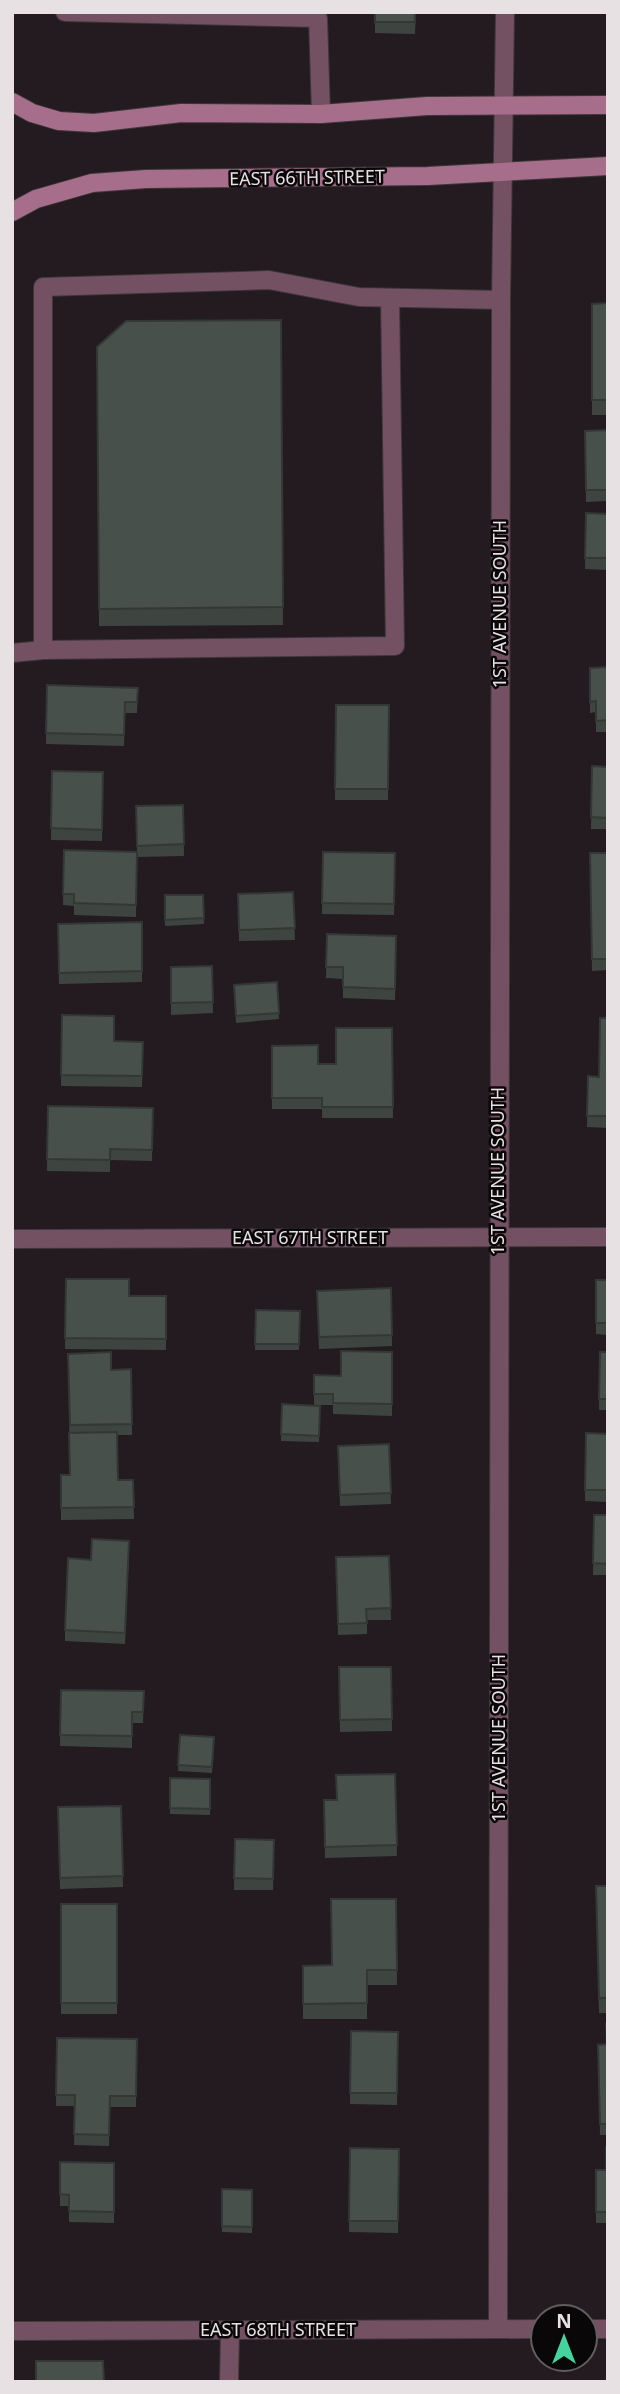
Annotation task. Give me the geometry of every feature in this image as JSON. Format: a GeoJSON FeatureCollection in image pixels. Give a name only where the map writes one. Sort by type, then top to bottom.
{"type":"FeatureCollection","features":[{"type":"Feature","properties":{"kind":"main road"},"geometry":{"type":"LineString","coordinates":[[12,102],[32,113],[59,121],[94,123],[181,113],[321,114],[427,106],[608,105]]}},
{"type":"Feature","properties":{"kind":"main road","name":"EAST 66TH STREET"},"geometry":{"type":"LineString","coordinates":[[12,212],[36,199],[92,183],[146,179],[374,177],[608,166]]}},
{"type":"Feature","properties":{"kind":"street"},"geometry":{"type":"LineString","coordinates":[[65,12],[318,18],[321,114]]}},
{"type":"Feature","properties":{"kind":"street","name":"1ST AVENUE SOUTH"},"geometry":{"type":"LineString","coordinates":[[498,2329],[498,1237],[501,300],[505,171],[505,12]]}},
{"type":"Feature","properties":{"kind":"street"},"geometry":{"type":"LineString","coordinates":[[43,650],[43,287],[269,280],[359,298],[501,300]]}},
{"type":"Feature","properties":{"kind":"street"},"geometry":{"type":"LineString","coordinates":[[12,653],[43,650],[395,646],[390,298]]}},
{"type":"Feature","properties":{"kind":"street","name":"EAST 67TH STREET"},"geometry":{"type":"LineString","coordinates":[[12,1239],[608,1237]]}},
{"type":"Feature","properties":{"kind":"street","name":"EAST 68TH STREET"},"geometry":{"type":"LineString","coordinates":[[12,2332],[529,2329]]}},
{"type":"Feature","properties":{"kind":"street"},"geometry":{"type":"LineString","coordinates":[[229,2382],[230,2331]]}},
{"type":"Feature","properties":{"kind":"building"},"geometry":{"type":"Polygon","coordinates":[[[375,12],[415,12],[415,22],[375,22],[375,12]]]}},
{"type":"Feature","properties":{"kind":"building"},"geometry":{"type":"Polygon","coordinates":[[[608,303],[608,400],[592,400],[592,304],[608,303]]]}},
{"type":"Feature","properties":{"kind":"building"},"geometry":{"type":"Polygon","coordinates":[[[281,320],[283,607],[99,609],[97,347],[126,321],[281,320]]]}},
{"type":"Feature","properties":{"kind":"building"},"geometry":{"type":"Polygon","coordinates":[[[608,430],[608,490],[586,490],[585,431],[608,430]]]}},
{"type":"Feature","properties":{"kind":"building"},"geometry":{"type":"Polygon","coordinates":[[[586,513],[608,514],[608,558],[585,558],[586,513]]]}},
{"type":"Feature","properties":{"kind":"building"},"geometry":{"type":"Polygon","coordinates":[[[608,667],[608,720],[596,721],[596,701],[590,702],[590,668],[608,667]]]}},
{"type":"Feature","properties":{"kind":"building"},"geometry":{"type":"Polygon","coordinates":[[[47,685],[138,688],[137,702],[125,702],[124,735],[46,733],[47,685]]]}},
{"type":"Feature","properties":{"kind":"building"},"geometry":{"type":"Polygon","coordinates":[[[336,705],[389,705],[388,789],[335,789],[336,705]]]}},
{"type":"Feature","properties":{"kind":"building"},"geometry":{"type":"Polygon","coordinates":[[[592,766],[608,767],[608,818],[591,817],[592,766]]]}},
{"type":"Feature","properties":{"kind":"building"},"geometry":{"type":"Polygon","coordinates":[[[52,771],[103,772],[102,830],[51,828],[52,771]]]}},
{"type":"Feature","properties":{"kind":"building"},"geometry":{"type":"Polygon","coordinates":[[[183,805],[184,844],[137,846],[136,806],[183,805]]]}},
{"type":"Feature","properties":{"kind":"building"},"geometry":{"type":"Polygon","coordinates":[[[64,850],[137,852],[136,905],[74,903],[74,894],[63,894],[64,850]]]}},
{"type":"Feature","properties":{"kind":"building"},"geometry":{"type":"Polygon","coordinates":[[[323,852],[395,853],[394,904],[322,903],[323,852]]]}},
{"type":"Feature","properties":{"kind":"building"},"geometry":{"type":"Polygon","coordinates":[[[590,853],[608,853],[608,959],[592,959],[590,853]]]}},
{"type":"Feature","properties":{"kind":"building"},"geometry":{"type":"Polygon","coordinates":[[[293,892],[295,928],[239,930],[238,894],[293,892]]]}},
{"type":"Feature","properties":{"kind":"building"},"geometry":{"type":"Polygon","coordinates":[[[165,895],[203,895],[204,918],[165,920],[165,895]]]}},
{"type":"Feature","properties":{"kind":"building"},"geometry":{"type":"Polygon","coordinates":[[[142,922],[142,971],[59,973],[58,924],[142,922]]]}},
{"type":"Feature","properties":{"kind":"building"},"geometry":{"type":"Polygon","coordinates":[[[327,934],[396,936],[395,989],[343,987],[343,967],[326,967],[327,934]]]}},
{"type":"Feature","properties":{"kind":"building"},"geometry":{"type":"Polygon","coordinates":[[[212,966],[213,1002],[171,1003],[171,967],[212,966]]]}},
{"type":"Feature","properties":{"kind":"building"},"geometry":{"type":"Polygon","coordinates":[[[277,982],[279,1013],[236,1016],[234,985],[277,982]]]}},
{"type":"Feature","properties":{"kind":"building"},"geometry":{"type":"Polygon","coordinates":[[[62,1015],[114,1016],[114,1041],[143,1042],[142,1076],[61,1075],[62,1015]]]}},
{"type":"Feature","properties":{"kind":"building"},"geometry":{"type":"Polygon","coordinates":[[[600,1018],[608,1018],[608,1116],[587,1116],[588,1076],[599,1077],[600,1018]]]}},
{"type":"Feature","properties":{"kind":"building"},"geometry":{"type":"Polygon","coordinates":[[[336,1028],[392,1028],[393,1107],[322,1107],[322,1098],[272,1098],[272,1046],[318,1045],[318,1064],[336,1064],[336,1028]]]}},
{"type":"Feature","properties":{"kind":"building"},"geometry":{"type":"Polygon","coordinates":[[[48,1106],[153,1108],[152,1150],[110,1149],[110,1160],[47,1159],[48,1106]]]}},
{"type":"Feature","properties":{"kind":"building"},"geometry":{"type":"Polygon","coordinates":[[[66,1279],[129,1279],[129,1296],[166,1296],[166,1339],[65,1338],[66,1279]]]}},
{"type":"Feature","properties":{"kind":"building"},"geometry":{"type":"Polygon","coordinates":[[[596,1280],[608,1280],[608,1323],[596,1323],[596,1280]]]}},
{"type":"Feature","properties":{"kind":"building"},"geometry":{"type":"Polygon","coordinates":[[[391,1288],[392,1335],[319,1337],[317,1291],[391,1288]]]}},
{"type":"Feature","properties":{"kind":"building"},"geometry":{"type":"Polygon","coordinates":[[[256,1310],[300,1311],[299,1344],[255,1344],[256,1310]]]}},
{"type":"Feature","properties":{"kind":"building"},"geometry":{"type":"Polygon","coordinates":[[[341,1351],[392,1352],[392,1404],[333,1403],[333,1394],[314,1394],[314,1375],[341,1376],[341,1351]]]}},
{"type":"Feature","properties":{"kind":"building"},"geometry":{"type":"Polygon","coordinates":[[[111,1352],[111,1370],[131,1369],[132,1424],[70,1425],[68,1354],[111,1352]]]}},
{"type":"Feature","properties":{"kind":"building"},"geometry":{"type":"Polygon","coordinates":[[[600,1352],[608,1352],[608,1399],[599,1399],[600,1352]]]}},
{"type":"Feature","properties":{"kind":"building"},"geometry":{"type":"Polygon","coordinates":[[[282,1404],[320,1406],[319,1436],[281,1434],[282,1404]]]}},
{"type":"Feature","properties":{"kind":"building"},"geometry":{"type":"Polygon","coordinates":[[[117,1432],[118,1480],[133,1480],[134,1507],[61,1508],[61,1475],[70,1475],[69,1433],[117,1432]]]}},
{"type":"Feature","properties":{"kind":"building"},"geometry":{"type":"Polygon","coordinates":[[[586,1433],[608,1434],[608,1490],[585,1490],[586,1433]]]}},
{"type":"Feature","properties":{"kind":"building"},"geometry":{"type":"Polygon","coordinates":[[[389,1444],[391,1493],[340,1495],[338,1446],[389,1444]]]}},
{"type":"Feature","properties":{"kind":"building"},"geometry":{"type":"Polygon","coordinates":[[[594,1515],[608,1515],[608,1564],[593,1563],[594,1515]]]}},
{"type":"Feature","properties":{"kind":"building"},"geometry":{"type":"Polygon","coordinates":[[[92,1539],[129,1541],[125,1633],[65,1630],[68,1558],[91,1560],[92,1539]]]}},
{"type":"Feature","properties":{"kind":"building"},"geometry":{"type":"Polygon","coordinates":[[[389,1556],[391,1608],[366,1609],[367,1623],[338,1624],[336,1557],[389,1556]]]}},
{"type":"Feature","properties":{"kind":"building"},"geometry":{"type":"Polygon","coordinates":[[[339,1667],[391,1667],[392,1719],[340,1720],[339,1667]]]}},
{"type":"Feature","properties":{"kind":"building"},"geometry":{"type":"Polygon","coordinates":[[[61,1690],[144,1691],[143,1712],[132,1712],[132,1736],[60,1735],[61,1690]]]}},
{"type":"Feature","properties":{"kind":"building"},"geometry":{"type":"Polygon","coordinates":[[[180,1735],[214,1737],[212,1767],[178,1765],[180,1735]]]}},
{"type":"Feature","properties":{"kind":"building"},"geometry":{"type":"Polygon","coordinates":[[[395,1774],[397,1845],[325,1847],[324,1800],[337,1800],[336,1775],[395,1774]]]}},
{"type":"Feature","properties":{"kind":"building"},"geometry":{"type":"Polygon","coordinates":[[[170,1778],[210,1779],[210,1809],[170,1808],[170,1778]]]}},
{"type":"Feature","properties":{"kind":"building"},"geometry":{"type":"Polygon","coordinates":[[[121,1806],[123,1876],[60,1878],[58,1807],[121,1806]]]}},
{"type":"Feature","properties":{"kind":"building"},"geometry":{"type":"Polygon","coordinates":[[[235,1839],[274,1840],[273,1879],[234,1878],[235,1839]]]}},
{"type":"Feature","properties":{"kind":"building"},"geometry":{"type":"Polygon","coordinates":[[[596,1886],[608,1886],[608,1998],[599,1998],[596,1886]]]}},
{"type":"Feature","properties":{"kind":"building"},"geometry":{"type":"Polygon","coordinates":[[[331,1899],[396,1899],[397,1970],[367,1970],[367,2003],[303,2004],[303,1966],[332,1965],[331,1899]]]}},
{"type":"Feature","properties":{"kind":"building"},"geometry":{"type":"Polygon","coordinates":[[[61,1904],[117,1904],[117,2003],[61,2003],[61,1904]]]}},
{"type":"Feature","properties":{"kind":"building"},"geometry":{"type":"Polygon","coordinates":[[[608,2024],[608,2124],[600,2124],[598,2045],[607,2044],[608,2024]]]}},
{"type":"Feature","properties":{"kind":"building"},"geometry":{"type":"Polygon","coordinates":[[[351,2031],[398,2032],[397,2093],[350,2093],[351,2031]]]}},
{"type":"Feature","properties":{"kind":"building"},"geometry":{"type":"Polygon","coordinates":[[[57,2038],[137,2039],[136,2096],[110,2096],[109,2135],[74,2134],[75,2095],[56,2095],[57,2038]]]}},
{"type":"Feature","properties":{"kind":"building"},"geometry":{"type":"Polygon","coordinates":[[[606,2147],[608,2212],[596,2212],[596,2170],[606,2170],[606,2147]]]}},
{"type":"Feature","properties":{"kind":"building"},"geometry":{"type":"Polygon","coordinates":[[[350,2148],[399,2149],[398,2221],[349,2221],[350,2148]]]}},
{"type":"Feature","properties":{"kind":"building"},"geometry":{"type":"Polygon","coordinates":[[[60,2162],[114,2163],[114,2212],[69,2211],[69,2195],[60,2194],[60,2162]]]}},
{"type":"Feature","properties":{"kind":"building"},"geometry":{"type":"Polygon","coordinates":[[[222,2189],[252,2190],[252,2227],[222,2226],[222,2189]]]}},
{"type":"Feature","properties":{"kind":"building"},"geometry":{"type":"Polygon","coordinates":[[[36,2361],[103,2361],[104,2382],[36,2382],[36,2361]]]}}]}
